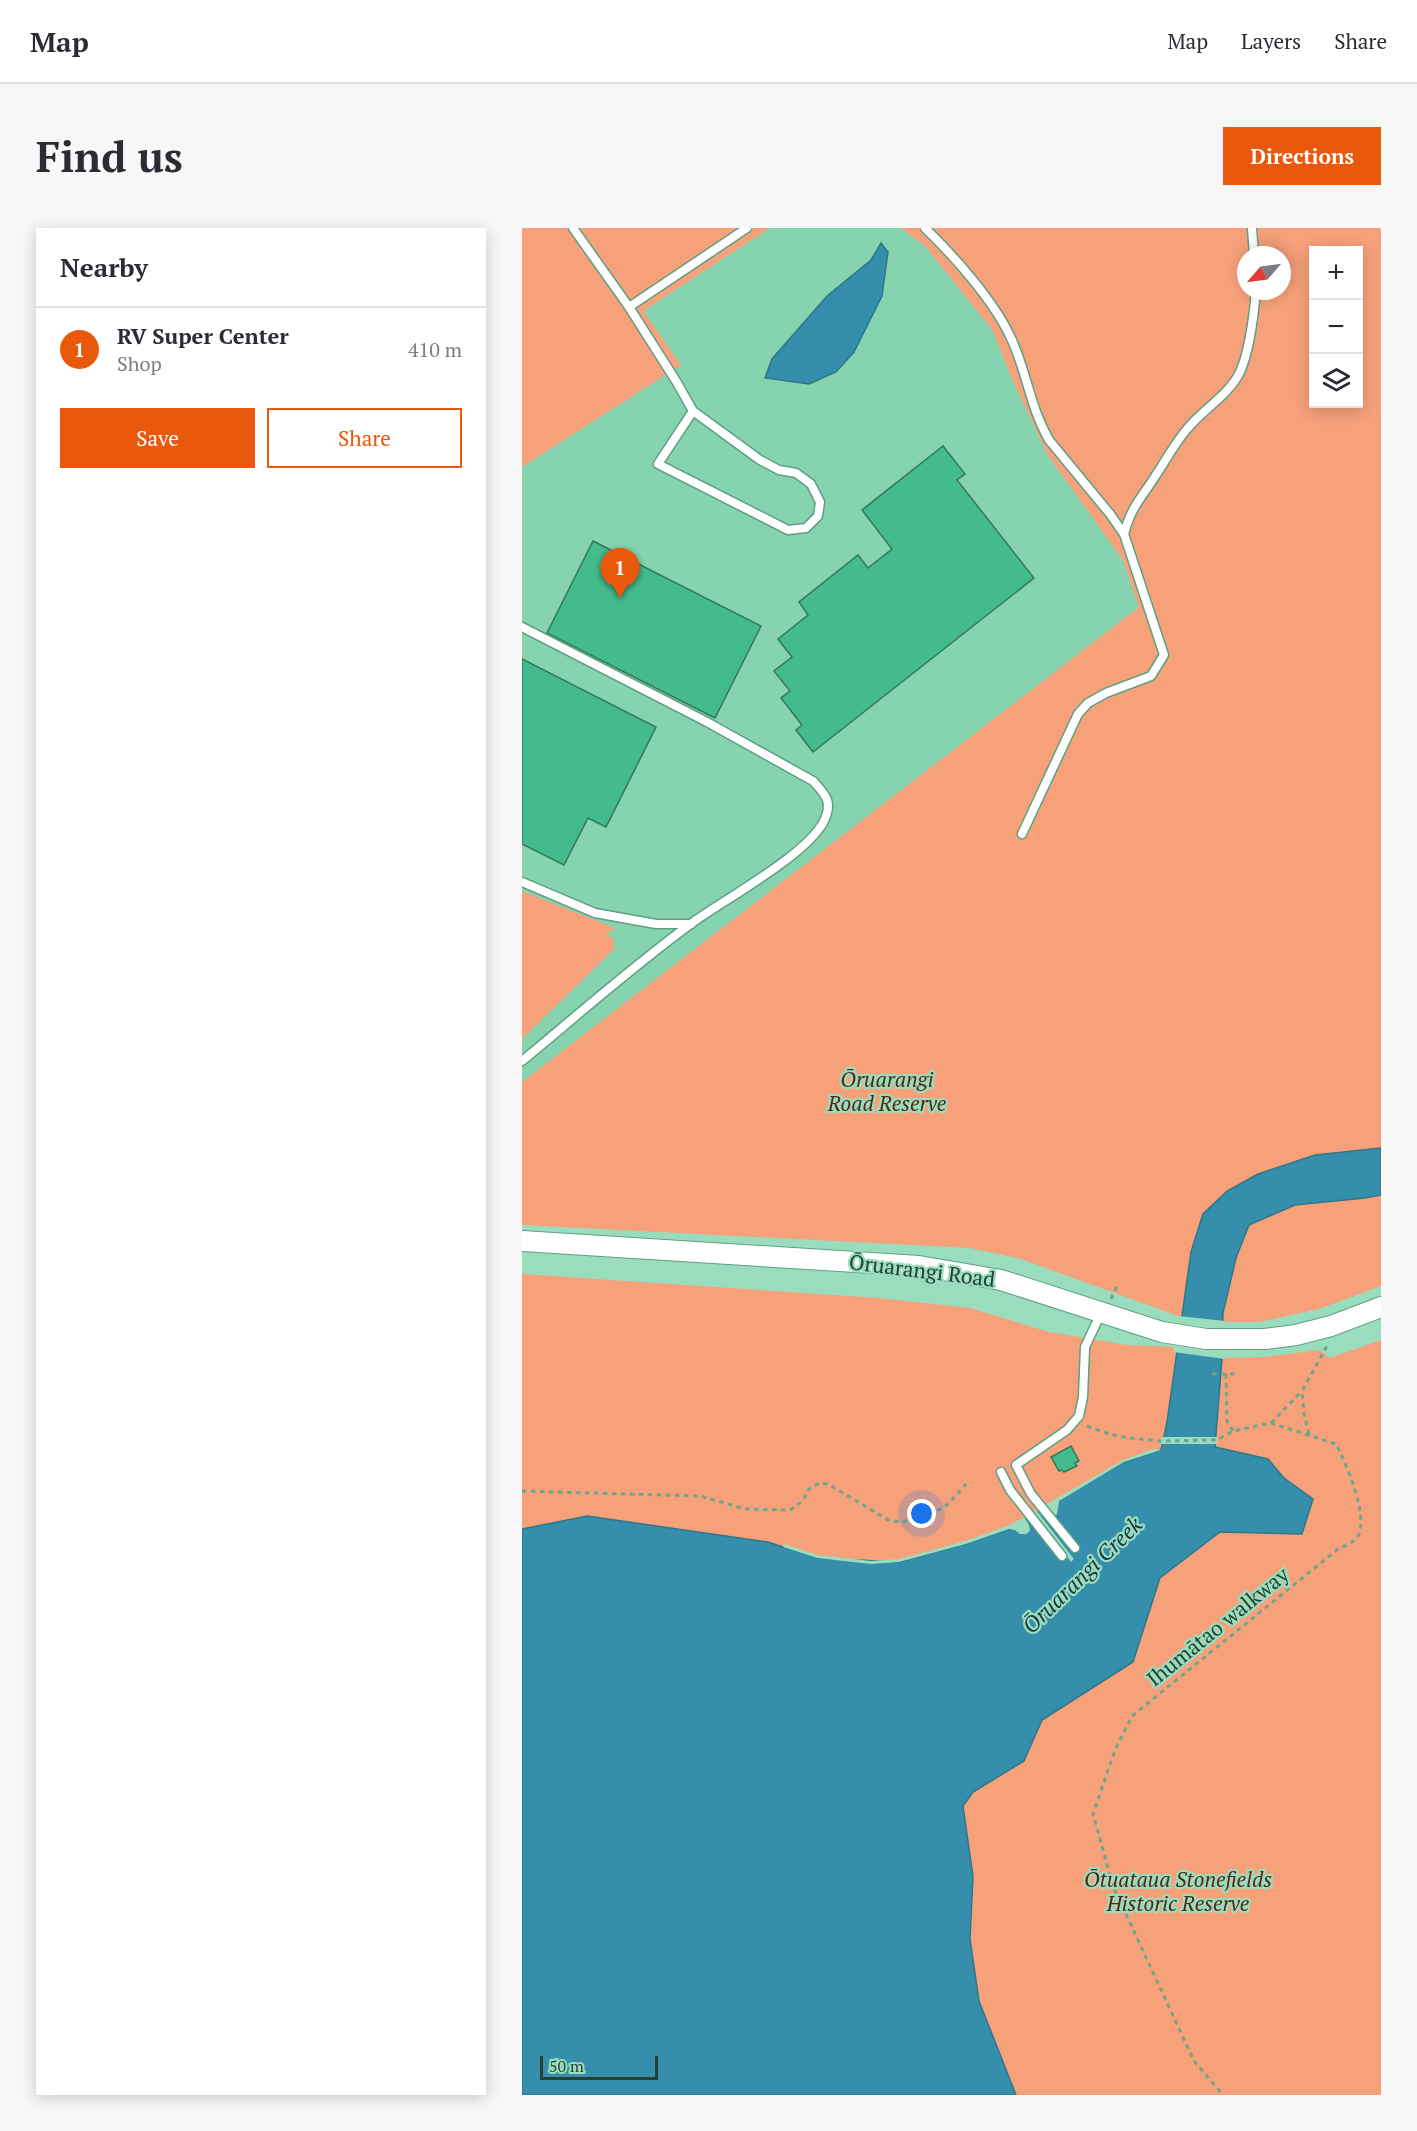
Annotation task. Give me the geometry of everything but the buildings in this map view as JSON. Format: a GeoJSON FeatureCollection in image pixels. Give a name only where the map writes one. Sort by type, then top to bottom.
{"type":"FeatureCollection","features":[{"type":"Feature","properties":{"kind":"street","name":"Ōruarangi Road"},"geometry":{"type":"LineString","coordinates":[[522,1241],[919,1266],[1001,1280],[1162,1332],[1206,1339],[1239,1340],[1296,1335],[1332,1326],[1381,1307]]}},
{"type":"Feature","properties":{"kind":"lane"},"geometry":{"type":"LineString","coordinates":[[573,228],[629,307],[693,411],[760,460],[779,470],[796,473],[811,484],[820,502],[818,516],[806,528],[788,530],[658,464],[693,411]]}},
{"type":"Feature","properties":{"kind":"lane"},"geometry":{"type":"LineString","coordinates":[[629,307],[747,228]]}},
{"type":"Feature","properties":{"kind":"lane"},"geometry":{"type":"LineString","coordinates":[[924,228],[957,262],[993,309],[1013,342],[1032,406],[1049,440],[1124,534],[1164,655],[1151,676],[1106,693],[1088,703],[1078,714],[1022,834]]}},
{"type":"Feature","properties":{"kind":"lane"},"geometry":{"type":"LineString","coordinates":[[1252,228],[1253,246]]}},
{"type":"Feature","properties":{"kind":"lane"},"geometry":{"type":"LineString","coordinates":[[1124,534],[1130,513],[1186,429],[1231,385],[1240,371],[1249,337],[1255,300]]}},
{"type":"Feature","properties":{"kind":"lane"},"geometry":{"type":"LineString","coordinates":[[522,627],[813,781],[825,794],[829,807],[823,823],[790,857],[691,924],[522,1061]]}},
{"type":"Feature","properties":{"kind":"lane"},"geometry":{"type":"LineString","coordinates":[[522,882],[595,913],[656,924],[691,924]]}},
{"type":"Feature","properties":{"kind":"lane"},"geometry":{"type":"LineString","coordinates":[[1075,1548],[1031,1494],[1016,1465],[1067,1430],[1077,1420],[1081,1411],[1085,1347],[1101,1313]]}},
{"type":"Feature","properties":{"kind":"lane"},"geometry":{"type":"LineString","coordinates":[[1001,1472],[1010,1490],[1062,1557]]}},
{"type":"Feature","properties":{"kind":"path"},"geometry":{"type":"LineString","coordinates":[[1271,1423],[1302,1391],[1330,1340]]}},
{"type":"Feature","properties":{"kind":"path"},"geometry":{"type":"LineString","coordinates":[[1212,1374],[1236,1374]]}},
{"type":"Feature","properties":{"kind":"path"},"geometry":{"type":"LineString","coordinates":[[1226,1374],[1227,1421],[1233,1431]]}},
{"type":"Feature","properties":{"kind":"path"},"geometry":{"type":"LineString","coordinates":[[1302,1391],[1309,1434]]}},
{"type":"Feature","properties":{"kind":"path","name":"Ihumātao walkway"},"geometry":{"type":"LineString","coordinates":[[1067,1430],[1088,1426],[1109,1434],[1160,1441],[1217,1440],[1233,1431],[1271,1423],[1336,1444],[1352,1479],[1360,1512],[1359,1535],[1353,1542],[1338,1549],[1132,1716],[1114,1750],[1093,1814],[1113,1886],[1194,2061],[1223,2095]]}},
{"type":"Feature","properties":{"kind":"path"},"geometry":{"type":"LineString","coordinates":[[522,1491],[700,1496],[745,1509],[790,1510],[802,1501],[808,1490],[819,1483],[828,1484],[890,1521],[903,1522],[941,1509],[966,1484]]}},
{"type":"Feature","properties":{"kind":"shaded area"},"geometry":{"type":"Polygon","coordinates":[[[770,228],[901,228],[926,247],[993,331],[1012,379],[1047,454],[1123,560],[1139,607],[522,1082],[522,1039],[614,949],[614,939],[559,913],[522,900],[522,467],[680,365],[642,312],[770,228]]]}},
{"type":"Feature","properties":{"kind":"green space"},"geometry":{"type":"Polygon","coordinates":[[[522,228],[770,228],[643,311],[681,365],[522,467],[522,228]]]}},
{"type":"Feature","properties":{"kind":"green space"},"geometry":{"type":"Polygon","coordinates":[[[901,228],[1381,228],[1381,1148],[1315,1155],[1258,1174],[1227,1191],[1223,1313],[1236,1258],[1249,1225],[1295,1205],[1381,1195],[1381,1286],[1319,1309],[1259,1322],[1223,1322],[1222,1358],[1264,1357],[1319,1350],[1330,1358],[1381,1340],[1381,2095],[522,2095],[522,1274],[878,1298],[970,1308],[1049,1332],[1127,1345],[1177,1347],[1181,1317],[1021,1259],[970,1248],[522,1225],[522,1082],[1139,607],[1123,560],[1047,454],[1012,379],[993,331],[926,247],[901,228]]]}},
{"type":"Feature","properties":{"kind":"green space"},"geometry":{"type":"Polygon","coordinates":[[[522,891],[615,928],[606,935],[614,939],[614,949],[522,1039],[522,891]]]}},
{"type":"Feature","properties":{"kind":"water"},"geometry":{"type":"Polygon","coordinates":[[[881,243],[888,252],[882,296],[854,352],[836,372],[809,384],[765,378],[772,359],[827,296],[871,260],[881,243]]]}},
{"type":"Feature","properties":{"kind":"water","name":"Ōruarangi Creek"},"geometry":{"type":"Polygon","coordinates":[[[1381,1148],[1381,1195],[1295,1205],[1249,1225],[1236,1258],[1223,1313],[1215,1447],[1268,1459],[1284,1478],[1313,1499],[1302,1534],[1220,1532],[1160,1578],[1133,1662],[1042,1720],[1024,1761],[973,1792],[963,1806],[973,1876],[970,1939],[979,2001],[1016,2095],[522,2095],[522,1529],[587,1516],[768,1542],[817,1558],[899,1562],[966,1544],[1009,1529],[1124,1462],[1161,1450],[1191,1252],[1203,1214],[1227,1191],[1258,1174],[1315,1155],[1381,1148]]]}},
{"type":"Feature","properties":{"kind":"pier"},"geometry":{"type":"Polygon","coordinates":[[[1179,1316],[1225,1321],[1225,1359],[1173,1352],[1179,1316]]]}},
{"type":"Feature","properties":{"kind":"pier"},"geometry":{"type":"Polygon","coordinates":[[[1161,1437],[1217,1437],[1217,1444],[1160,1444],[1161,1437]]]}},
{"type":"Feature","properties":{"kind":"pier"},"geometry":{"type":"Polygon","coordinates":[[[1153,1449],[1161,1450],[1124,1462],[1059,1501],[1057,1514],[1054,1517],[1045,1505],[1123,1460],[1153,1449]]]}},
{"type":"Feature","properties":{"kind":"pier"},"geometry":{"type":"Polygon","coordinates":[[[1036,1510],[1074,1559],[1071,1562],[1036,1516],[1034,1511],[1036,1510]]]}},
{"type":"Feature","properties":{"kind":"pier"},"geometry":{"type":"Polygon","coordinates":[[[1024,1517],[1030,1531],[1026,1534],[1009,1529],[966,1544],[899,1562],[871,1564],[817,1558],[783,1547],[784,1544],[818,1555],[871,1561],[899,1559],[965,1541],[1007,1526],[1024,1517]]]}},
{"type":"Feature","properties":{"kind":"place","name":"RV Super Center"},"geometry":{"type":"Point","coordinates":[620,598]}},
{"type":"Feature","properties":{"kind":"park label","name":"Ōruarangi Road Reserve"},"geometry":{"type":"Point","coordinates":[887,1092]}},
{"type":"Feature","properties":{"kind":"park label","name":"Ōtuataua Stonefields Historic Reserve"},"geometry":{"type":"Point","coordinates":[1178,1892]}}]}
